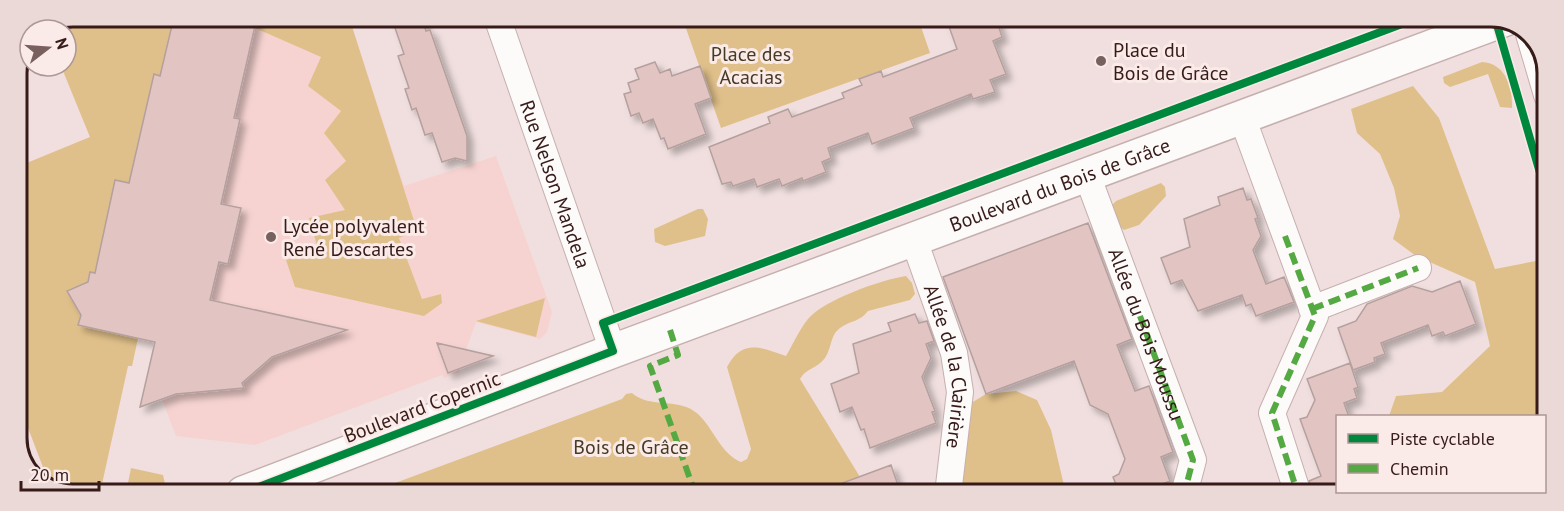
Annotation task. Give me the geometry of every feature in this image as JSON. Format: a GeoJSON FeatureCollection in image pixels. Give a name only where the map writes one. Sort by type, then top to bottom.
{"type":"FeatureCollection","features":[{"type":"Feature","properties":{"kind":"street","name":"Rue Nelson Mandela"},"geometry":{"type":"LineString","coordinates":[[500,27],[613,351]]}},
{"type":"Feature","properties":{"kind":"street","name":"Boulevard du Bois de Grâce"},"geometry":{"type":"LineString","coordinates":[[613,351],[1484,27]]}},
{"type":"Feature","properties":{"kind":"street"},"geometry":{"type":"LineString","coordinates":[[1242,117],[1316,316],[1272,413],[1295,484]]}},
{"type":"Feature","properties":{"kind":"street","name":"Allée du Bois Moussu"},"geometry":{"type":"LineString","coordinates":[[1087,176],[1193,460],[1187,484]]}},
{"type":"Feature","properties":{"kind":"street","name":"Allée de la Clairière"},"geometry":{"type":"LineString","coordinates":[[914,240],[954,353],[960,392],[949,484]]}},
{"type":"Feature","properties":{"kind":"street"},"geometry":{"type":"LineString","coordinates":[[1312,309],[1418,268]]}},
{"type":"Feature","properties":{"kind":"street","name":"Boulevard Copernic"},"geometry":{"type":"LineString","coordinates":[[266,484],[613,351]]}},
{"type":"Feature","properties":{"kind":"shaded area","name":"Lycée polyvalent René Descartes"},"geometry":{"type":"Polygon","coordinates":[[[78,27],[352,27],[404,186],[496,156],[552,312],[547,332],[540,339],[476,322],[466,350],[496,355],[459,369],[460,372],[444,378],[442,375],[255,445],[176,436],[162,399],[140,407],[155,343],[138,338],[132,366],[128,366],[102,484],[73,484],[55,481],[46,475],[27,425],[27,163],[90,137],[66,78],[78,78],[78,27]]]}},
{"type":"Feature","properties":{"kind":"green space"},"geometry":{"type":"Polygon","coordinates":[[[78,27],[172,27],[160,76],[154,75],[135,158],[136,185],[115,181],[103,237],[114,277],[90,272],[88,282],[67,291],[81,315],[78,325],[138,338],[132,366],[128,366],[102,484],[73,484],[55,481],[46,475],[27,425],[27,163],[90,137],[66,78],[78,78],[78,27]]]}},
{"type":"Feature","properties":{"kind":"green space"},"geometry":{"type":"Polygon","coordinates":[[[352,27],[417,230],[399,238],[422,299],[441,294],[442,303],[424,316],[295,287],[286,260],[318,249],[309,218],[345,210],[325,180],[346,161],[324,133],[341,111],[308,86],[321,57],[255,28],[352,27]]]}},
{"type":"Feature","properties":{"kind":"green space","name":"Place des Acacias"},"geometry":{"type":"Polygon","coordinates":[[[686,27],[921,27],[930,53],[721,128],[686,27]]]}},
{"type":"Feature","properties":{"kind":"green space"},"geometry":{"type":"Polygon","coordinates":[[[1482,62],[1490,63],[1502,71],[1509,84],[1512,108],[1500,107],[1488,74],[1450,87],[1444,83],[1443,77],[1482,62]]]}},
{"type":"Feature","properties":{"kind":"green space"},"geometry":{"type":"Polygon","coordinates":[[[1413,86],[1439,118],[1495,269],[1537,261],[1537,415],[1389,415],[1396,396],[1442,392],[1490,346],[1475,282],[1416,256],[1393,239],[1400,216],[1394,188],[1380,154],[1357,133],[1351,109],[1413,86]]]}},
{"type":"Feature","properties":{"kind":"green space"},"geometry":{"type":"Polygon","coordinates":[[[1161,183],[1165,187],[1166,196],[1139,225],[1124,230],[1117,224],[1110,207],[1116,201],[1161,183]]]}},
{"type":"Feature","properties":{"kind":"green space"},"geometry":{"type":"Polygon","coordinates":[[[698,209],[703,209],[708,219],[705,236],[665,246],[655,242],[654,229],[698,209]]]}},
{"type":"Feature","properties":{"kind":"green space","name":"Bois de Grâce"},"geometry":{"type":"Polygon","coordinates":[[[906,276],[912,283],[915,294],[910,300],[868,311],[862,317],[844,325],[834,334],[825,358],[805,372],[800,379],[860,477],[841,484],[392,484],[622,399],[626,394],[632,393],[647,401],[682,406],[698,414],[722,447],[741,462],[747,459],[751,449],[727,367],[733,358],[739,352],[752,348],[760,348],[786,356],[805,323],[816,312],[839,298],[906,276]]]}},
{"type":"Feature","properties":{"kind":"green space"},"geometry":{"type":"Polygon","coordinates":[[[545,298],[536,337],[476,321],[545,298]]]}},
{"type":"Feature","properties":{"kind":"green space"},"geometry":{"type":"Polygon","coordinates":[[[1016,391],[1037,400],[1051,430],[1064,484],[951,484],[971,403],[986,394],[1016,391]]]}},
{"type":"Feature","properties":{"kind":"green space"},"geometry":{"type":"Polygon","coordinates":[[[131,468],[163,475],[165,484],[128,484],[131,468]]]}},
{"type":"Feature","properties":{"kind":"building"},"geometry":{"type":"Polygon","coordinates":[[[172,27],[255,27],[234,118],[240,119],[221,204],[241,208],[228,264],[219,262],[210,300],[347,330],[272,357],[242,383],[244,388],[176,394],[140,407],[155,342],[78,325],[81,315],[67,291],[88,282],[90,272],[95,273],[115,180],[129,183],[154,74],[160,76],[172,27]]]}},
{"type":"Feature","properties":{"kind":"building"},"geometry":{"type":"Polygon","coordinates":[[[395,27],[425,27],[426,31],[430,30],[467,136],[467,161],[455,158],[442,162],[432,133],[425,135],[416,108],[412,110],[405,89],[409,88],[398,56],[404,54],[395,27]]]}},
{"type":"Feature","properties":{"kind":"building"},"geometry":{"type":"Polygon","coordinates":[[[949,27],[999,27],[1002,37],[993,41],[1006,74],[990,80],[995,92],[973,99],[971,94],[910,118],[914,128],[872,144],[868,133],[828,148],[831,158],[822,162],[826,172],[803,181],[802,178],[782,186],[779,179],[757,187],[754,179],[733,186],[731,182],[722,184],[709,147],[770,123],[768,117],[788,109],[792,117],[844,98],[842,93],[862,85],[859,79],[881,71],[883,77],[957,49],[949,27]]]}},
{"type":"Feature","properties":{"kind":"building"},"geometry":{"type":"Polygon","coordinates":[[[655,62],[660,73],[670,69],[672,76],[700,66],[711,98],[695,104],[706,134],[668,149],[653,119],[643,123],[639,113],[631,116],[624,94],[631,92],[628,83],[639,79],[635,69],[655,62]]]}},
{"type":"Feature","properties":{"kind":"building"},"geometry":{"type":"Polygon","coordinates":[[[1243,188],[1247,200],[1251,199],[1258,218],[1255,219],[1261,236],[1253,250],[1266,284],[1284,277],[1294,302],[1256,316],[1251,304],[1246,306],[1242,295],[1198,311],[1182,280],[1171,284],[1161,258],[1190,247],[1184,219],[1220,205],[1218,197],[1243,188]]]}},
{"type":"Feature","properties":{"kind":"building"},"geometry":{"type":"Polygon","coordinates":[[[1088,223],[1132,339],[1117,345],[1135,391],[1149,386],[1173,452],[1161,457],[1170,481],[1162,484],[1116,484],[1113,477],[1119,474],[1125,459],[1108,414],[1090,405],[1074,361],[986,394],[943,277],[1088,223]]]}},
{"type":"Feature","properties":{"kind":"building"},"geometry":{"type":"Polygon","coordinates":[[[1460,281],[1476,324],[1445,336],[1443,332],[1432,336],[1428,325],[1381,343],[1385,354],[1374,358],[1375,362],[1353,370],[1338,328],[1356,321],[1367,304],[1412,286],[1432,292],[1460,281]]]}},
{"type":"Feature","properties":{"kind":"building"},"geometry":{"type":"Polygon","coordinates":[[[915,314],[919,323],[927,321],[934,341],[926,344],[931,358],[922,377],[935,411],[932,412],[936,423],[870,448],[864,429],[861,430],[852,407],[840,412],[831,384],[859,373],[853,344],[891,331],[888,323],[915,314]]]}},
{"type":"Feature","properties":{"kind":"building"},"geometry":{"type":"Polygon","coordinates":[[[437,343],[493,356],[448,373],[437,343]]]}},
{"type":"Feature","properties":{"kind":"building"},"geometry":{"type":"Polygon","coordinates":[[[1350,363],[1358,387],[1354,389],[1357,398],[1344,403],[1348,415],[1336,415],[1336,484],[1310,484],[1309,481],[1321,476],[1300,419],[1307,417],[1315,400],[1307,379],[1350,363]]]}},
{"type":"Feature","properties":{"kind":"building"},"geometry":{"type":"Polygon","coordinates":[[[891,465],[898,484],[840,484],[891,465]]]}},
{"type":"Feature","properties":{"kind":"marked path"},"geometry":{"type":"LineString","coordinates":[[1285,236],[1315,316],[1272,413],[1295,484]]}},
{"type":"Feature","properties":{"kind":"marked path"},"geometry":{"type":"LineString","coordinates":[[1312,309],[1418,268]]}},
{"type":"Feature","properties":{"kind":"marked path"},"geometry":{"type":"LineString","coordinates":[[1140,316],[1193,460],[1187,484]]}},
{"type":"Feature","properties":{"kind":"marked path"},"geometry":{"type":"LineString","coordinates":[[670,330],[678,355],[650,366],[692,484]]}},
{"type":"Feature","properties":{"kind":"cycle path"},"geometry":{"type":"LineString","coordinates":[[266,484],[613,351],[603,323],[1394,27]]}},
{"type":"Feature","properties":{"kind":"cycle path"},"geometry":{"type":"LineString","coordinates":[[1498,28],[1537,163]]}},
{"type":"Feature","properties":{"kind":"place","name":"Place du Bois de Grâce"},"geometry":{"type":"Point","coordinates":[1101,61]}},
{"type":"Feature","properties":{"kind":"place","name":"Lycée polyvalent René Descartes"},"geometry":{"type":"Point","coordinates":[271,237]}}]}
